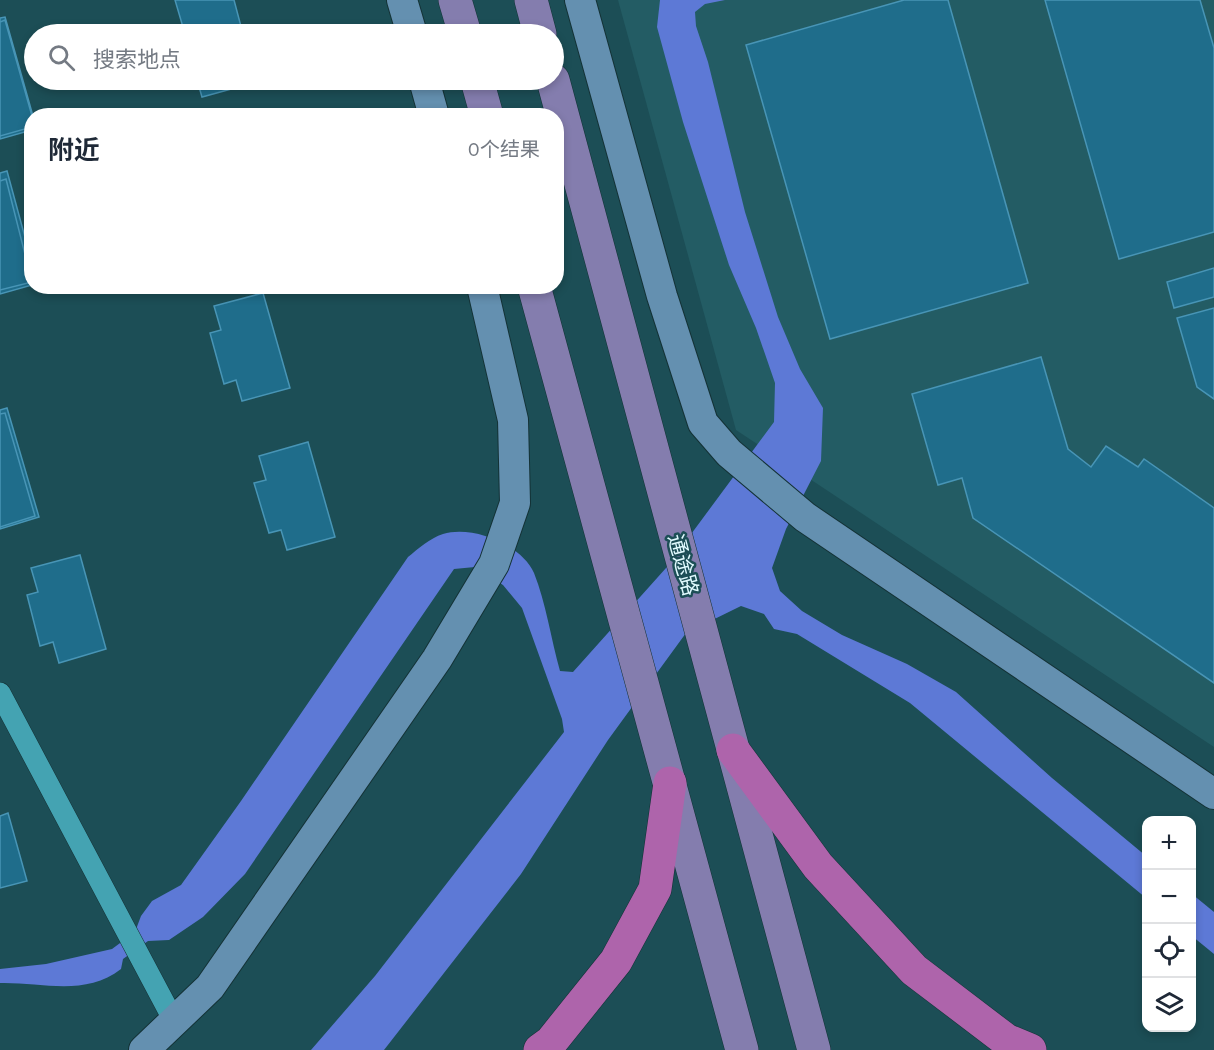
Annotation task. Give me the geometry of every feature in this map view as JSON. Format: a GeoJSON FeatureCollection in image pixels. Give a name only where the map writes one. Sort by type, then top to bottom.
{"type":"FeatureCollection","features":[{"type":"Feature","properties":{"kind":"highway"},"geometry":{"type":"LineString","coordinates":[[733,750],[818,866],[914,970],[1006,1040],[1030,1050]]}},
{"type":"Feature","properties":{"kind":"highway"},"geometry":{"type":"LineString","coordinates":[[540,1050],[551,1042],[616,961],[655,889],[670,783]]}},
{"type":"Feature","properties":{"kind":"main road"},"geometry":{"type":"LineString","coordinates":[[402,0],[409,24]]}},
{"type":"Feature","properties":{"kind":"main road"},"geometry":{"type":"LineString","coordinates":[[455,0],[462,24]]}},
{"type":"Feature","properties":{"kind":"main road"},"geometry":{"type":"LineString","coordinates":[[531,0],[537,24]]}},
{"type":"Feature","properties":{"kind":"main road"},"geometry":{"type":"LineString","coordinates":[[580,0],[662,296],[703,423],[729,453],[805,517],[1214,794]]}},
{"type":"Feature","properties":{"kind":"main road"},"geometry":{"type":"LineString","coordinates":[[427,90],[432,108]]}},
{"type":"Feature","properties":{"kind":"main road"},"geometry":{"type":"LineString","coordinates":[[480,90],[485,108]]}},
{"type":"Feature","properties":{"kind":"main road","name":"通途路"},"geometry":{"type":"LineString","coordinates":[[556,90],[561,108]]}},
{"type":"Feature","properties":{"kind":"main road","name":"通途路"},"geometry":{"type":"LineString","coordinates":[[564,121],[814,1050]]}},
{"type":"Feature","properties":{"kind":"main road"},"geometry":{"type":"LineString","coordinates":[[144,1050],[216,977],[437,659],[494,564],[515,503],[513,420],[484,294]]}},
{"type":"Feature","properties":{"kind":"main road"},"geometry":{"type":"LineString","coordinates":[[536,294],[742,1050]]}},
{"type":"Feature","properties":{"kind":"street"},"geometry":{"type":"LineString","coordinates":[[0,693],[174,1021]]}},
{"type":"Feature","properties":{"kind":"shaded area"},"geometry":{"type":"Polygon","coordinates":[[[618,0],[1214,0],[1214,747],[736,430],[618,0]]]}},
{"type":"Feature","properties":{"kind":"water"},"geometry":{"type":"Polygon","coordinates":[[[660,0],[725,0],[705,4],[695,12],[696,26],[708,62],[745,212],[778,317],[800,369],[823,408],[821,461],[786,529],[772,568],[780,591],[802,611],[842,635],[907,664],[956,692],[1052,778],[1142,853],[1142,895],[910,703],[797,634],[774,629],[764,614],[741,606],[686,633],[608,740],[521,874],[384,1050],[311,1050],[375,976],[564,732],[562,719],[522,608],[503,585],[475,567],[454,569],[245,874],[203,917],[169,940],[148,941],[123,959],[121,969],[93,983],[63,986],[0,983],[0,969],[46,964],[112,949],[135,932],[141,916],[152,901],[181,885],[408,557],[424,544],[443,534],[468,532],[494,539],[518,553],[534,573],[560,671],[573,672],[666,568],[774,422],[775,383],[756,328],[729,265],[683,122],[657,27],[660,0]]]}},
{"type":"Feature","properties":{"kind":"water"},"geometry":{"type":"Polygon","coordinates":[[[1196,897],[1214,912],[1214,954],[1196,939],[1196,897]]]}},
{"type":"Feature","properties":{"kind":"building"},"geometry":{"type":"Polygon","coordinates":[[[175,0],[234,0],[240,24],[182,24],[175,0]]]}},
{"type":"Feature","properties":{"kind":"building"},"geometry":{"type":"Polygon","coordinates":[[[904,0],[948,0],[1028,283],[830,339],[746,45],[904,0]]]}},
{"type":"Feature","properties":{"kind":"building"},"geometry":{"type":"Polygon","coordinates":[[[1045,0],[1200,0],[1214,48],[1214,232],[1119,259],[1045,0]]]}},
{"type":"Feature","properties":{"kind":"building"},"geometry":{"type":"Polygon","coordinates":[[[5,17],[31,108],[24,108],[24,132],[0,139],[0,18],[5,17]]]}},
{"type":"Feature","properties":{"kind":"building"},"geometry":{"type":"Polygon","coordinates":[[[5,20],[30,108],[24,108],[24,129],[0,136],[0,22],[5,20]]]}},
{"type":"Feature","properties":{"kind":"building"},"geometry":{"type":"Polygon","coordinates":[[[200,90],[228,90],[202,97],[200,90]]]}},
{"type":"Feature","properties":{"kind":"building"},"geometry":{"type":"Polygon","coordinates":[[[7,171],[24,234],[24,287],[0,294],[0,173],[7,171]]]}},
{"type":"Feature","properties":{"kind":"building"},"geometry":{"type":"Polygon","coordinates":[[[6,179],[24,250],[24,284],[0,290],[0,181],[6,179]]]}},
{"type":"Feature","properties":{"kind":"building"},"geometry":{"type":"Polygon","coordinates":[[[1214,268],[1214,297],[1174,308],[1167,282],[1214,268]]]}},
{"type":"Feature","properties":{"kind":"building"},"geometry":{"type":"Polygon","coordinates":[[[263,294],[290,388],[242,401],[236,380],[224,384],[210,333],[221,330],[214,306],[263,294]]]}},
{"type":"Feature","properties":{"kind":"building"},"geometry":{"type":"Polygon","coordinates":[[[1214,308],[1214,399],[1197,387],[1177,318],[1214,308]]]}},
{"type":"Feature","properties":{"kind":"building"},"geometry":{"type":"Polygon","coordinates":[[[1041,357],[1068,449],[1091,467],[1106,446],[1138,467],[1144,459],[1214,508],[1214,683],[973,518],[962,478],[938,485],[912,394],[1041,357]]]}},
{"type":"Feature","properties":{"kind":"building"},"geometry":{"type":"Polygon","coordinates":[[[7,408],[39,517],[0,529],[0,410],[7,408]]]}},
{"type":"Feature","properties":{"kind":"building"},"geometry":{"type":"Polygon","coordinates":[[[5,413],[35,516],[0,527],[0,414],[5,413]]]}},
{"type":"Feature","properties":{"kind":"building"},"geometry":{"type":"Polygon","coordinates":[[[308,442],[335,537],[287,550],[281,530],[269,533],[254,483],[266,480],[259,456],[308,442]]]}},
{"type":"Feature","properties":{"kind":"building"},"geometry":{"type":"Polygon","coordinates":[[[80,555],[106,649],[59,663],[53,642],[40,646],[27,595],[38,592],[31,568],[80,555]]]}},
{"type":"Feature","properties":{"kind":"building"},"geometry":{"type":"Polygon","coordinates":[[[8,813],[27,881],[0,888],[0,816],[8,813]]]}}]}
